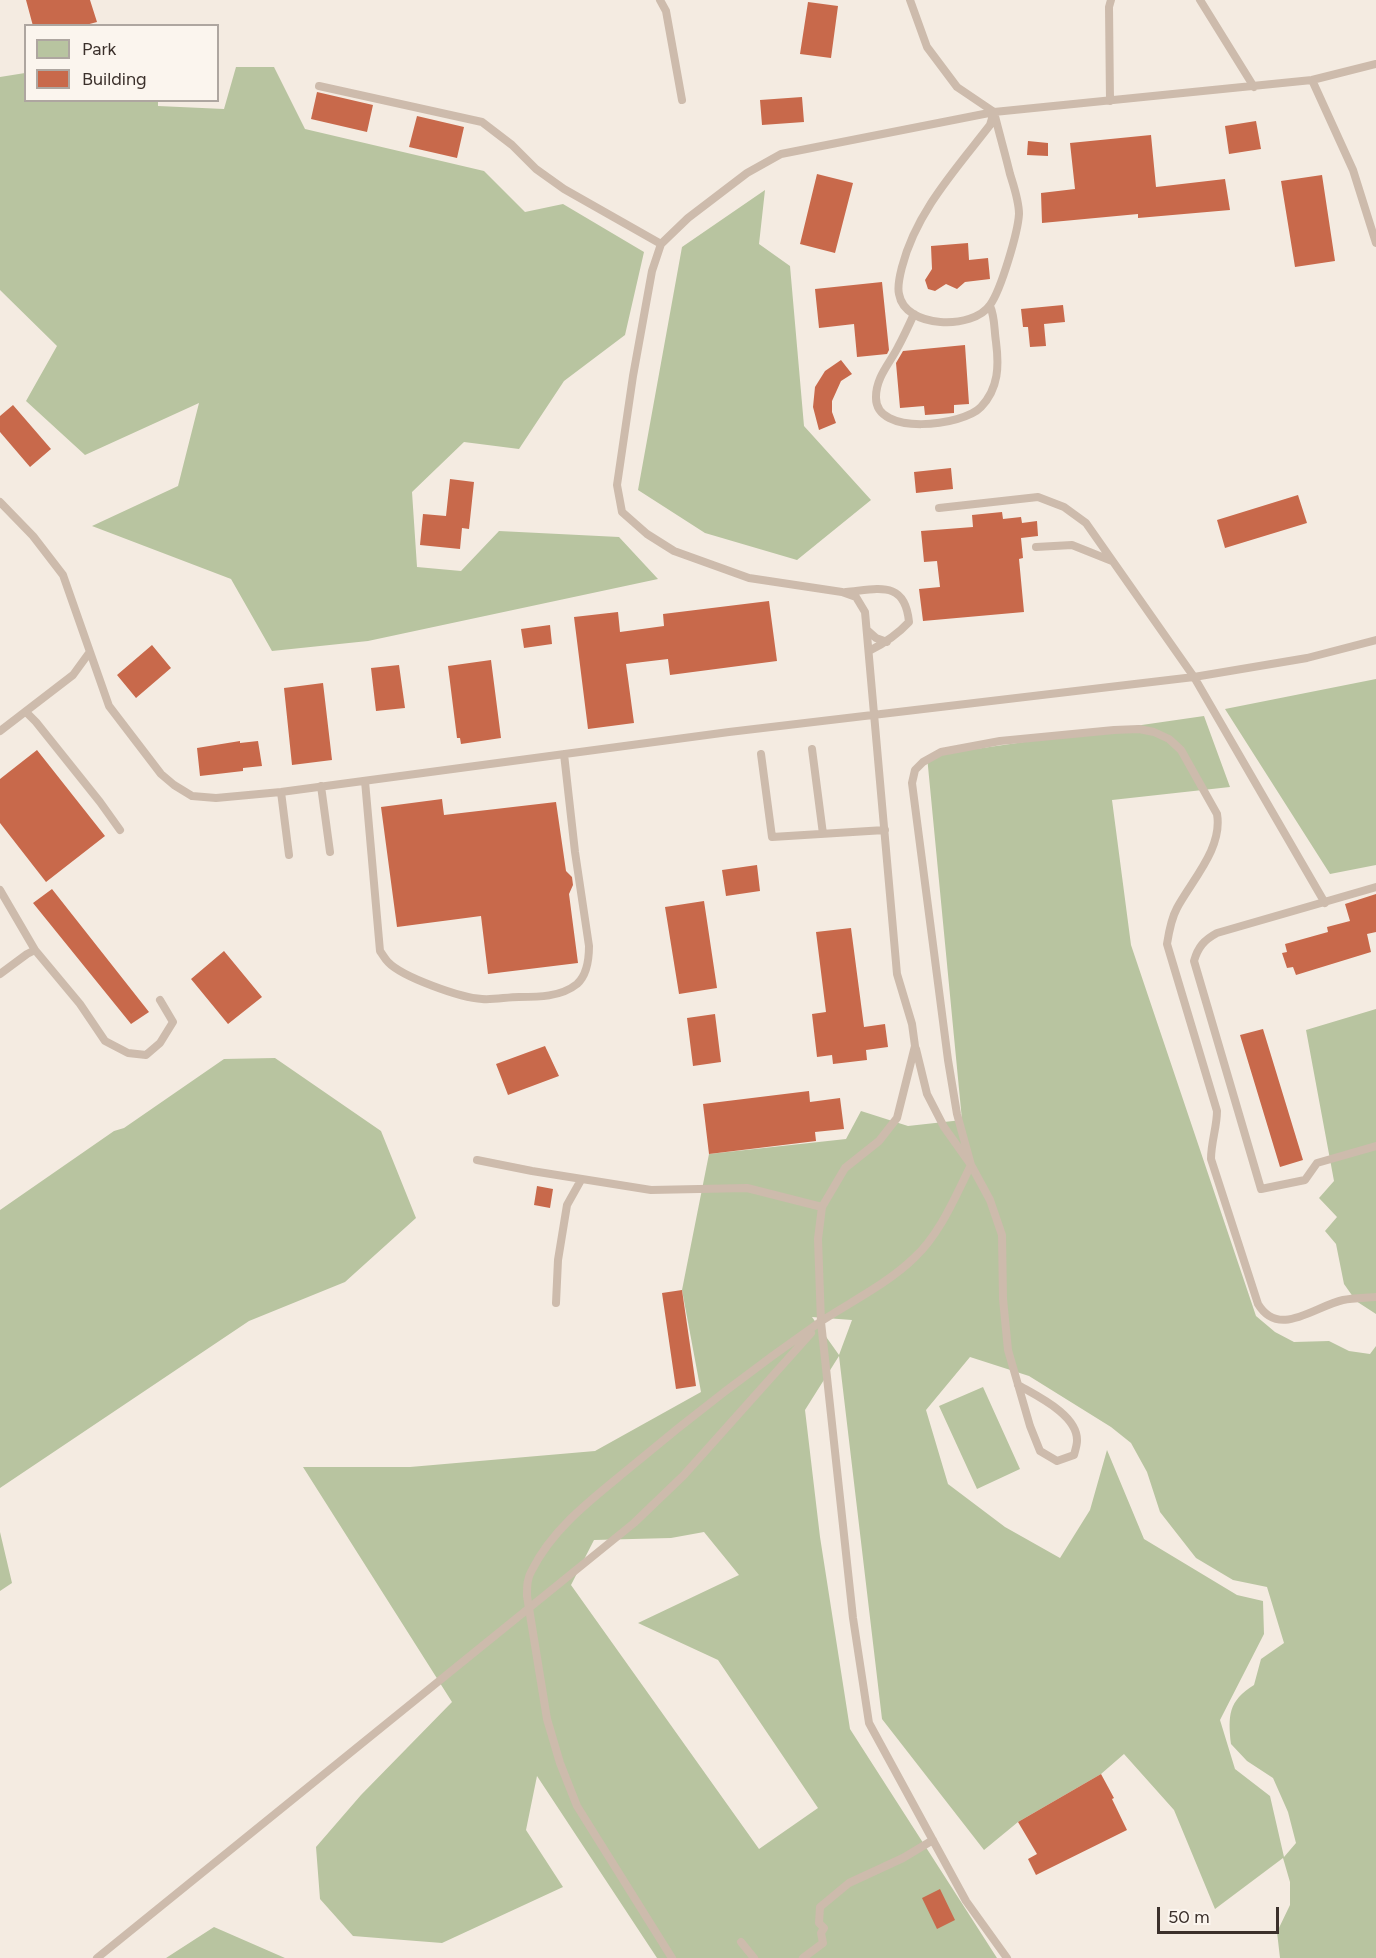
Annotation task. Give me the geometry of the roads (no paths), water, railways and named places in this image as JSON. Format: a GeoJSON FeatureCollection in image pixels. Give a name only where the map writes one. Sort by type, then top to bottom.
{"type":"FeatureCollection","features":[{"type":"Feature","properties":{"kind":"lane"},"geometry":{"type":"LineString","coordinates":[[660,0],[666,11],[682,100]]}},
{"type":"Feature","properties":{"kind":"lane"},"geometry":{"type":"LineString","coordinates":[[910,0],[927,47],[957,87],[994,112],[1019,213],[1001,282],[990,306],[977,317],[952,323],[922,319],[906,308],[899,294],[900,275],[910,242],[921,219],[990,125],[994,112]]}},
{"type":"Feature","properties":{"kind":"lane"},"geometry":{"type":"LineString","coordinates":[[1110,101],[1109,7],[1111,0]]}},
{"type":"Feature","properties":{"kind":"lane"},"geometry":{"type":"LineString","coordinates":[[1200,0],[1254,87]]}},
{"type":"Feature","properties":{"kind":"lane"},"geometry":{"type":"LineString","coordinates":[[869,651],[901,632],[909,622],[908,606],[899,593],[887,590],[843,592],[749,578],[674,551],[647,534],[622,512],[618,485],[633,376],[652,271],[661,244],[714,197],[747,173],[781,154],[994,112],[1312,80],[1376,64]]}},
{"type":"Feature","properties":{"kind":"lane"},"geometry":{"type":"LineString","coordinates":[[1312,80],[1353,170],[1376,243]]}},
{"type":"Feature","properties":{"kind":"lane"},"geometry":{"type":"LineString","coordinates":[[319,86],[482,122],[512,145],[536,170],[564,189],[661,244]]}},
{"type":"Feature","properties":{"kind":"lane"},"geometry":{"type":"LineString","coordinates":[[914,314],[899,347],[880,375],[875,398],[879,411],[890,419],[905,424],[920,425],[960,418],[981,408],[995,385],[999,363],[990,306]]}},
{"type":"Feature","properties":{"kind":"lane"},"geometry":{"type":"LineString","coordinates":[[939,508],[1038,497],[1064,507],[1086,523],[1194,677],[1325,903]]}},
{"type":"Feature","properties":{"kind":"lane"},"geometry":{"type":"LineString","coordinates":[[0,502],[33,536],[63,575],[109,706],[161,774],[192,796],[216,798],[281,792],[729,732],[1194,677],[1307,658],[1376,640]]}},
{"type":"Feature","properties":{"kind":"lane"},"geometry":{"type":"LineString","coordinates":[[1036,547],[1072,545],[1113,562]]}},
{"type":"Feature","properties":{"kind":"lane"},"geometry":{"type":"LineString","coordinates":[[861,605],[869,593],[875,590]]}},
{"type":"Feature","properties":{"kind":"lane"},"geometry":{"type":"LineString","coordinates":[[843,592],[856,597],[865,612],[897,974],[912,1024],[927,1094],[944,1127],[971,1166],[990,1200],[1002,1235],[1008,1350],[1018,1385],[1030,1426],[1040,1451],[1057,1461],[1074,1455],[1078,1439],[1069,1419],[1048,1402],[1018,1385]]}},
{"type":"Feature","properties":{"kind":"lane"},"geometry":{"type":"LineString","coordinates":[[867,630],[876,638],[887,642]]}},
{"type":"Feature","properties":{"kind":"lane"},"geometry":{"type":"LineString","coordinates":[[0,731],[73,675],[89,653]]}},
{"type":"Feature","properties":{"kind":"lane"},"geometry":{"type":"LineString","coordinates":[[26,712],[100,802],[120,830]]}},
{"type":"Feature","properties":{"kind":"lane"},"geometry":{"type":"LineString","coordinates":[[672,1958],[577,1806],[560,1763],[548,1719],[529,1608],[527,1582],[540,1556],[572,1517],[596,1495],[701,1408],[821,1322],[892,1278],[916,1257],[936,1230],[971,1166],[957,1114],[946,1048],[912,783],[915,770],[923,762],[941,752],[1000,741],[1114,730],[1139,729],[1154,732],[1169,739],[1181,750],[1212,804],[1218,823],[1213,847],[1170,922],[1167,944],[1217,1111],[1211,1159],[1258,1304],[1265,1315],[1290,1320],[1342,1300],[1376,1297]]}},
{"type":"Feature","properties":{"kind":"lane"},"geometry":{"type":"LineString","coordinates":[[812,749],[823,834]]}},
{"type":"Feature","properties":{"kind":"lane"},"geometry":{"type":"LineString","coordinates":[[365,781],[380,951],[389,963],[408,976],[461,995],[482,999],[542,997],[560,993],[577,984],[590,959],[564,754]]}},
{"type":"Feature","properties":{"kind":"lane"},"geometry":{"type":"LineString","coordinates":[[761,754],[772,837],[885,830]]}},
{"type":"Feature","properties":{"kind":"lane"},"geometry":{"type":"LineString","coordinates":[[321,786],[330,852]]}},
{"type":"Feature","properties":{"kind":"lane"},"geometry":{"type":"LineString","coordinates":[[281,792],[289,855]]}},
{"type":"Feature","properties":{"kind":"lane"},"geometry":{"type":"LineString","coordinates":[[1376,887],[1217,933],[1206,939],[1198,949],[1194,961],[1261,1190],[1305,1180],[1317,1163],[1376,1146]]}},
{"type":"Feature","properties":{"kind":"lane"},"geometry":{"type":"LineString","coordinates":[[0,890],[34,950],[80,1004],[105,1041],[128,1053],[146,1055],[160,1043],[173,1022],[160,1000]]}},
{"type":"Feature","properties":{"kind":"lane"},"geometry":{"type":"LineString","coordinates":[[0,974],[34,950]]}},
{"type":"Feature","properties":{"kind":"lane"},"geometry":{"type":"LineString","coordinates":[[915,1046],[897,1118],[879,1141],[845,1168],[822,1208],[818,1239],[821,1322],[853,1618],[869,1723],[966,1900],[1007,1958]]}},
{"type":"Feature","properties":{"kind":"lane"},"geometry":{"type":"LineString","coordinates":[[477,1160],[581,1180],[651,1190],[747,1188],[822,1208]]}},
{"type":"Feature","properties":{"kind":"lane"},"geometry":{"type":"LineString","coordinates":[[556,1303],[558,1260],[567,1205],[581,1180]]}},
{"type":"Feature","properties":{"kind":"lane"},"geometry":{"type":"LineString","coordinates":[[97,1958],[634,1523],[684,1476],[821,1322]]}},
{"type":"Feature","properties":{"kind":"lane"},"geometry":{"type":"LineString","coordinates":[[803,1958],[824,1943],[821,1933],[824,1928],[819,1923],[820,1907],[849,1883],[903,1858],[933,1840]]}},
{"type":"Feature","properties":{"kind":"lane"},"geometry":{"type":"LineString","coordinates":[[741,1942],[754,1958]]}}]}
